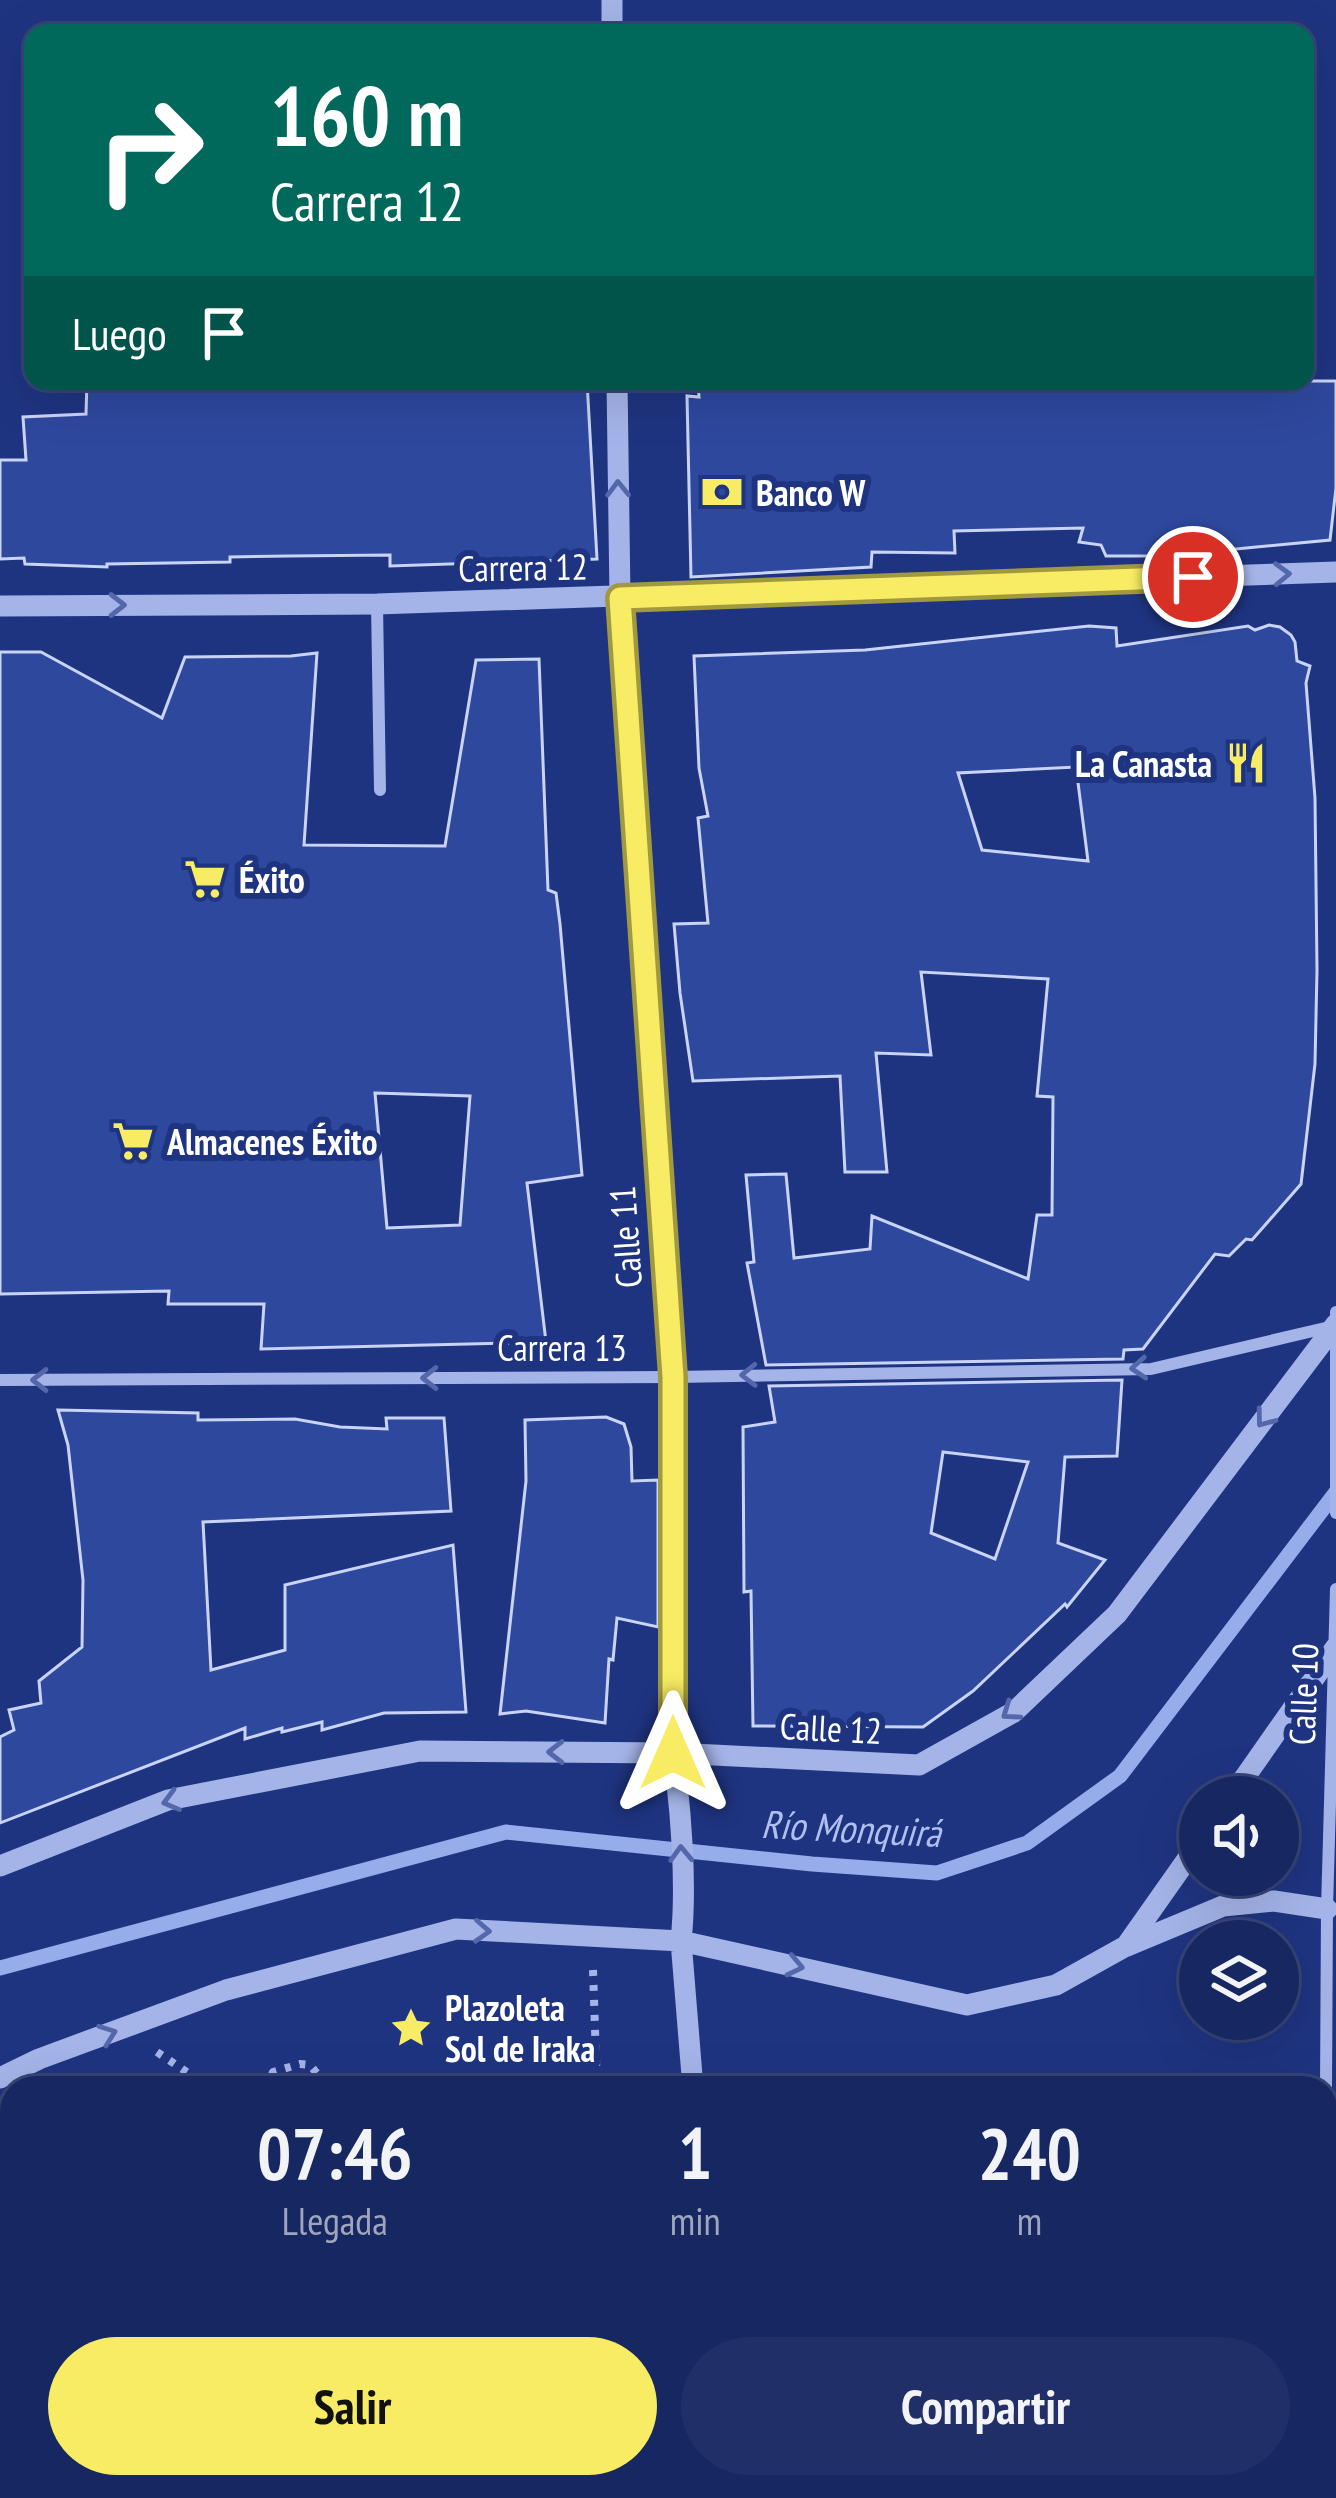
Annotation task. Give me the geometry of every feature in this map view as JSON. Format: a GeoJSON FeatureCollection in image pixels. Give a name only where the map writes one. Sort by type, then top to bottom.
{"type":"FeatureCollection","features":[{"type":"Feature","properties":{"kind":"street","name":"Calle 11"},"geometry":{"type":"LineString","coordinates":[[617,390],[620,598],[673,1377],[673,1753],[692,2076]]}},
{"type":"Feature","properties":{"kind":"street","name":"Carrera 12"},"geometry":{"type":"LineString","coordinates":[[0,605],[620,598],[1336,572]]}},
{"type":"Feature","properties":{"kind":"street"},"geometry":{"type":"LineString","coordinates":[[377,604],[380,790]]}},
{"type":"Feature","properties":{"kind":"street"},"geometry":{"type":"LineString","coordinates":[[1336,1312],[1336,1513]]}},
{"type":"Feature","properties":{"kind":"street","name":"Carrera 13"},"geometry":{"type":"LineString","coordinates":[[0,1380],[1151,1369],[1335,1325]]}},
{"type":"Feature","properties":{"kind":"street","name":"Calle 12"},"geometry":{"type":"LineString","coordinates":[[0,1866],[168,1800],[420,1751],[673,1753],[919,1765],[1015,1712],[1117,1614],[1335,1325]]}},
{"type":"Feature","properties":{"kind":"street","name":"Calle 10"},"geometry":{"type":"LineString","coordinates":[[1326,2076],[1336,1589]]}},
{"type":"Feature","properties":{"kind":"street"},"geometry":{"type":"LineString","coordinates":[[1246,1776],[1335,1648]]}},
{"type":"Feature","properties":{"kind":"street"},"geometry":{"type":"LineString","coordinates":[[1126,1946],[1179,1871]]}},
{"type":"Feature","properties":{"kind":"street"},"geometry":{"type":"LineString","coordinates":[[4,2076],[226,1990],[455,1929],[682,1930],[968,2005],[1056,1985],[1126,1946],[1223,1906],[1274,1901],[1332,1911]]}},
{"type":"Feature","properties":{"kind":"path"},"geometry":{"type":"LineString","coordinates":[[593,1964],[597,2076]]}},
{"type":"Feature","properties":{"kind":"path"},"geometry":{"type":"LineString","coordinates":[[146,2044],[193,2076]]}},
{"type":"Feature","properties":{"kind":"path"},"geometry":{"type":"LineString","coordinates":[[271,2076],[300,2064],[310,2065],[319,2076]]}},
{"type":"Feature","properties":{"kind":"building"},"geometry":{"type":"Polygon","coordinates":[[[1314,381],[1336,381],[1336,488],[1330,540],[1164,556],[1106,556],[1101,545],[1079,542],[1083,528],[954,531],[955,553],[872,552],[871,567],[691,577],[687,396],[699,397],[699,390],[1314,390],[1314,381]]]}},
{"type":"Feature","properties":{"kind":"building"},"geometry":{"type":"Polygon","coordinates":[[[87,390],[588,390],[597,559],[390,566],[390,555],[288,556],[107,567],[0,559],[0,460],[26,460],[23,417],[86,414],[87,390]]]}},
{"type":"Feature","properties":{"kind":"building"},"geometry":{"type":"Polygon","coordinates":[[[1089,626],[1116,628],[1117,646],[1248,626],[1255,630],[1280,627],[1295,642],[1297,661],[1310,666],[1306,683],[1315,798],[1317,970],[1315,1064],[1301,1184],[1252,1240],[1246,1239],[1229,1256],[1215,1254],[1143,1349],[1124,1350],[1123,1359],[766,1365],[747,1263],[754,1262],[746,1175],[786,1174],[794,1258],[870,1249],[872,1216],[1028,1279],[1037,1215],[1052,1215],[1053,1097],[1037,1096],[1048,979],[921,972],[931,1055],[876,1053],[887,1172],[845,1172],[840,1076],[693,1081],[674,924],[708,923],[698,818],[708,816],[699,768],[694,656],[865,650],[1089,626]],[[1076,767],[958,773],[982,850],[1088,861],[1076,767]]]}},
{"type":"Feature","properties":{"kind":"building"},"geometry":{"type":"Polygon","coordinates":[[[0,652],[41,652],[162,718],[185,657],[317,653],[304,845],[445,846],[476,660],[539,659],[548,890],[556,893],[560,924],[582,1175],[527,1183],[546,1342],[261,1349],[264,1304],[168,1304],[169,1291],[0,1294],[0,652]],[[375,1093],[387,1228],[460,1225],[470,1096],[375,1093]]]}},
{"type":"Feature","properties":{"kind":"building"},"geometry":{"type":"Polygon","coordinates":[[[1122,1380],[1117,1456],[1065,1457],[1058,1543],[1105,1560],[1067,1607],[1065,1604],[973,1691],[923,1727],[753,1726],[751,1591],[744,1592],[743,1427],[775,1422],[769,1386],[1122,1380]],[[943,1452],[931,1533],[995,1559],[1028,1462],[943,1452]]]}},
{"type":"Feature","properties":{"kind":"building"},"geometry":{"type":"Polygon","coordinates":[[[58,1410],[198,1413],[198,1420],[295,1419],[387,1429],[386,1418],[444,1418],[451,1511],[203,1522],[211,1670],[285,1650],[285,1585],[453,1545],[466,1712],[384,1713],[322,1730],[322,1722],[245,1739],[245,1728],[0,1823],[0,1737],[14,1730],[9,1710],[41,1703],[39,1681],[82,1647],[83,1580],[68,1445],[58,1410]]]}},
{"type":"Feature","properties":{"kind":"building"},"geometry":{"type":"Polygon","coordinates":[[[606,1417],[624,1424],[631,1447],[632,1481],[658,1480],[658,1627],[617,1618],[605,1723],[526,1711],[500,1714],[526,1481],[525,1420],[606,1417]]]}},
{"type":"Feature","properties":{"kind":"waterway","name":"Río Monquirá"},"geometry":{"type":"LineString","coordinates":[[0,1968],[506,1832],[937,1873],[1027,1843],[1120,1776],[1336,1492]]}},
{"type":"Feature","properties":{"kind":"place","name":"Banco W"},"geometry":{"type":"Point","coordinates":[722,492]}},
{"type":"Feature","properties":{"kind":"place","name":"La Canasta"},"geometry":{"type":"Point","coordinates":[1246,763]}},
{"type":"Feature","properties":{"kind":"place","name":"Éxito"},"geometry":{"type":"Point","coordinates":[205,879]}},
{"type":"Feature","properties":{"kind":"place","name":"Almacenes Éxito"},"geometry":{"type":"Point","coordinates":[133,1141]}},
{"type":"Feature","properties":{"kind":"place","name":"Plazoleta Sol de Iraka"},"geometry":{"type":"Point","coordinates":[411,2028]}},
{"type":"Feature","properties":{"kind":"route"},"geometry":{"type":"LineString","coordinates":[[673,1753],[673,1377],[620,598],[1193,577]]}}]}
